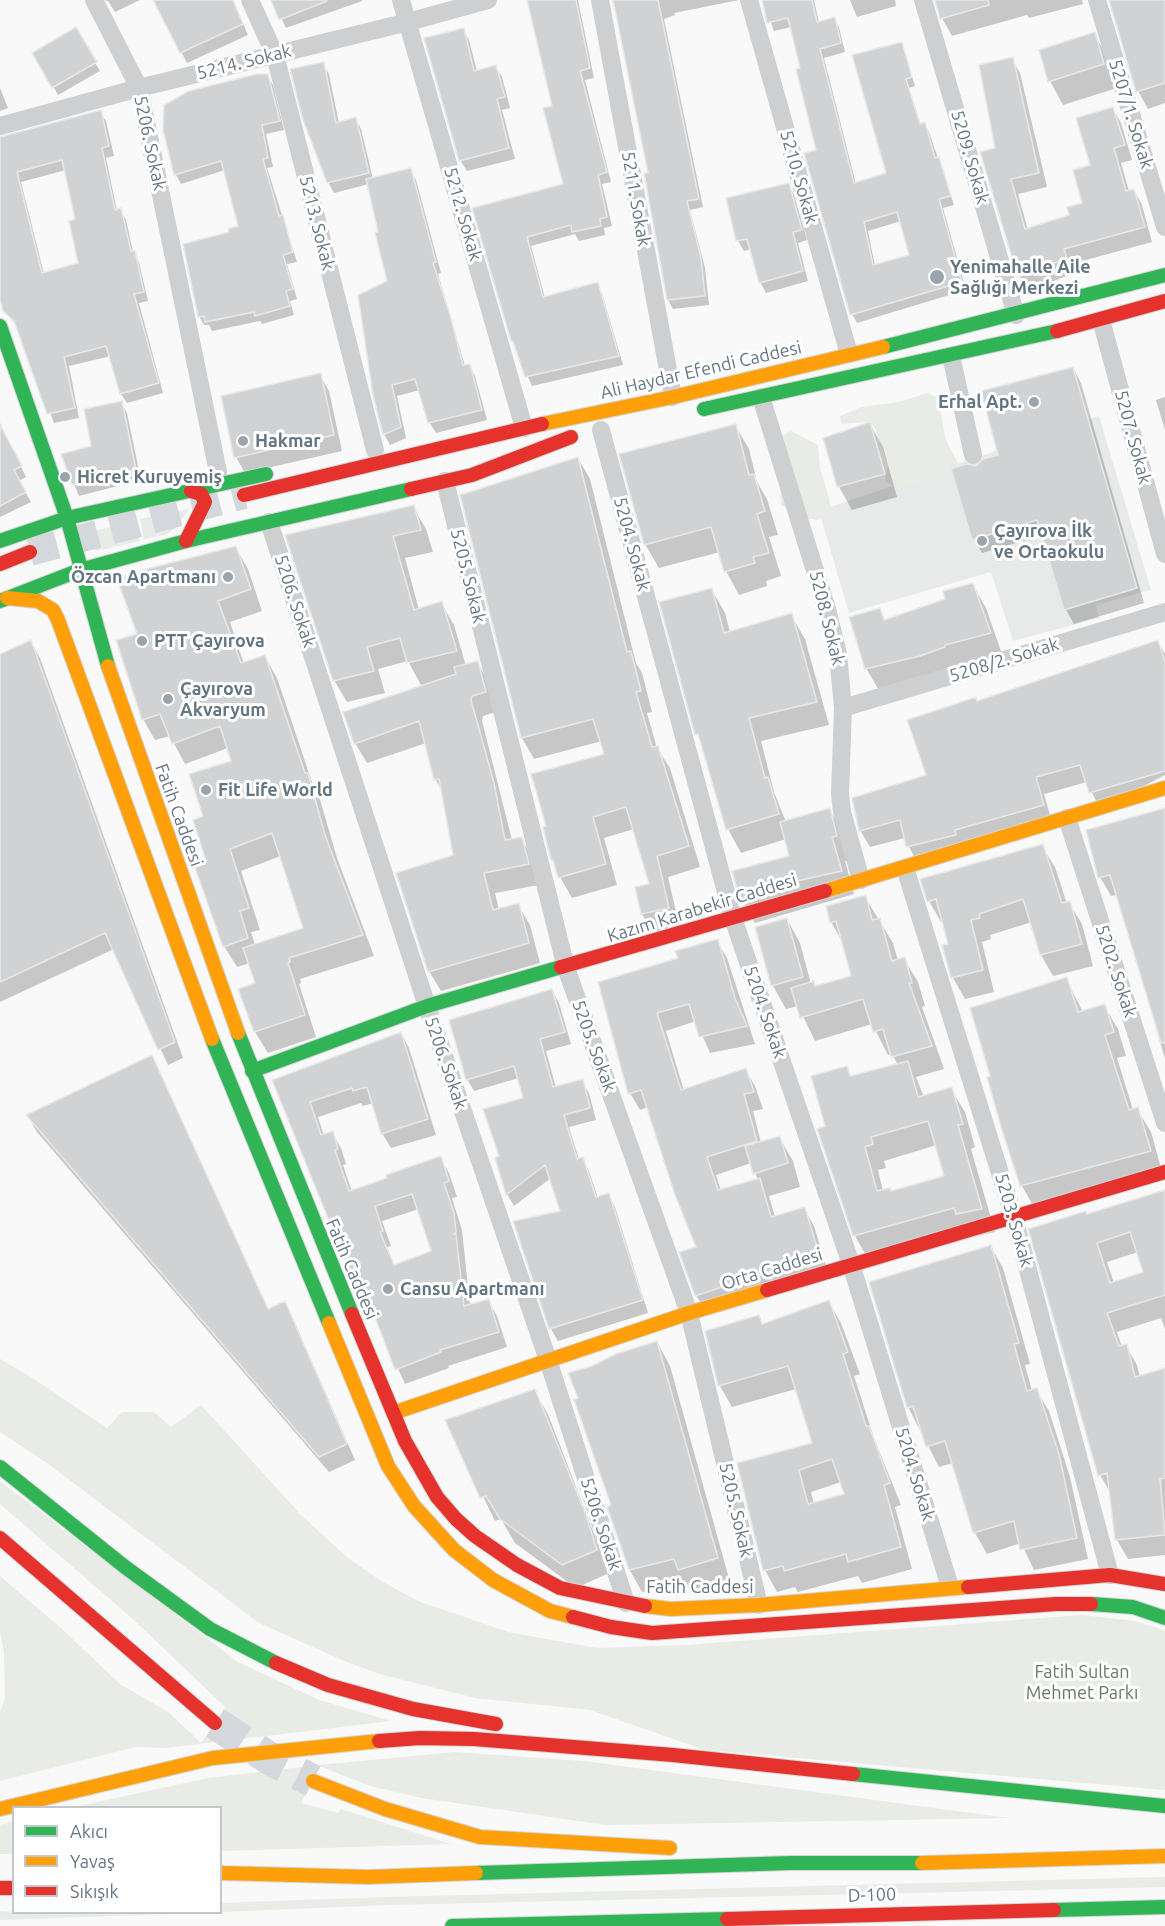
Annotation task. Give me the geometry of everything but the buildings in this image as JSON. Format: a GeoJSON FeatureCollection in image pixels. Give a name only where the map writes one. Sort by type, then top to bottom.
{"type":"FeatureCollection","features":[{"type":"Feature","properties":{"kind":"main road","name":"Ali Haydar Efendi Caddesi"},"geometry":{"type":"LineString","coordinates":[[244,495],[524,428],[673,397],[1016,315],[1165,275]]}},
{"type":"Feature","properties":{"kind":"main road"},"geometry":{"type":"LineString","coordinates":[[692,411],[951,356],[1101,320],[1165,300]]}},
{"type":"Feature","properties":{"kind":"main road","name":"Fatih Caddesi"},"geometry":{"type":"LineString","coordinates":[[0,326],[67,518],[80,570],[135,747],[252,1071],[393,1413],[419,1468],[456,1520],[474,1536],[532,1574],[580,1594],[626,1604],[671,1609],[759,1605],[1110,1575],[1136,1577],[1165,1584]]}},
{"type":"Feature","properties":{"kind":"main road"},"geometry":{"type":"LineString","coordinates":[[307,465],[473,429],[524,428]]}},
{"type":"Feature","properties":{"kind":"main road"},"geometry":{"type":"LineString","coordinates":[[467,461],[591,432]]}},
{"type":"Feature","properties":{"kind":"main road"},"geometry":{"type":"LineString","coordinates":[[4,599],[80,570],[186,541],[445,482],[504,464],[591,432]]}},
{"type":"Feature","properties":{"kind":"main road"},"geometry":{"type":"LineString","coordinates":[[0,541],[67,518],[212,488],[284,470]]}},
{"type":"Feature","properties":{"kind":"main road"},"geometry":{"type":"LineString","coordinates":[[186,541],[212,488]]}},
{"type":"Feature","properties":{"kind":"main road"},"geometry":{"type":"LineString","coordinates":[[225,515],[241,528]]}},
{"type":"Feature","properties":{"kind":"main road"},"geometry":{"type":"LineString","coordinates":[[0,564],[30,552]]}},
{"type":"Feature","properties":{"kind":"main road"},"geometry":{"type":"LineString","coordinates":[[4,599],[38,602],[53,610],[58,620],[196,1000],[388,1466],[414,1506],[454,1550],[519,1596],[550,1611],[629,1630],[666,1632],[1056,1604],[1114,1604],[1140,1609],[1164,1618]]}},
{"type":"Feature","properties":{"kind":"main road","name":"Kazım Karabekir Caddesi"},"geometry":{"type":"LineString","coordinates":[[252,1071],[427,1006],[566,968],[905,868],[1165,788]]}},
{"type":"Feature","properties":{"kind":"main road","name":"Orta Caddesi"},"geometry":{"type":"LineString","coordinates":[[393,1413],[689,1313],[1165,1172]]}},
{"type":"Feature","properties":{"kind":"main road"},"geometry":{"type":"LineString","coordinates":[[0,1467],[124,1567],[210,1629],[260,1656],[328,1685],[413,1709],[673,1755]]}},
{"type":"Feature","properties":{"kind":"main road"},"geometry":{"type":"LineString","coordinates":[[0,1538],[216,1723]]}},
{"type":"Feature","properties":{"kind":"main road"},"geometry":{"type":"LineString","coordinates":[[519,1596],[532,1598],[540,1593],[541,1586],[532,1574]]}},
{"type":"Feature","properties":{"kind":"main road"},"geometry":{"type":"LineString","coordinates":[[982,1608],[968,1598],[973,1590],[986,1585]]}},
{"type":"Feature","properties":{"kind":"main road"},"geometry":{"type":"LineString","coordinates":[[923,1613],[944,1599],[950,1587],[960,1598],[982,1608]]}},
{"type":"Feature","properties":{"kind":"main road"},"geometry":{"type":"LineString","coordinates":[[921,1590],[936,1594],[939,1599],[923,1613]]}},
{"type":"Feature","properties":{"kind":"main road"},"geometry":{"type":"LineString","coordinates":[[573,1618],[557,1607],[553,1598],[561,1593],[580,1594]]}},
{"type":"Feature","properties":{"kind":"main road"},"geometry":{"type":"LineString","coordinates":[[13,1806],[213,1758],[420,1738],[474,1739],[673,1755],[1165,1806]]}},
{"type":"Feature","properties":{"kind":"main road"},"geometry":{"type":"LineString","coordinates":[[313,1781],[385,1809],[480,1837],[681,1849]]}},
{"type":"Feature","properties":{"kind":"main road"},"geometry":{"type":"LineString","coordinates":[[1054,1795],[1165,1791]]}},
{"type":"Feature","properties":{"kind":"main road"},"geometry":{"type":"LineString","coordinates":[[700,1851],[791,1863]]}},
{"type":"Feature","properties":{"kind":"main road","name":"D-100"},"geometry":{"type":"LineString","coordinates":[[222,1881],[791,1863],[916,1863],[1165,1856]]}},
{"type":"Feature","properties":{"kind":"main road"},"geometry":{"type":"LineString","coordinates":[[222,1873],[369,1877]]}},
{"type":"Feature","properties":{"kind":"main road","name":"D-100"},"geometry":{"type":"LineString","coordinates":[[452,1926],[1165,1907]]}},
{"type":"Feature","properties":{"kind":"main road"},"geometry":{"type":"LineString","coordinates":[[967,1926],[1052,1909]]}},
{"type":"Feature","properties":{"kind":"street","name":"5206. Sokak"},"geometry":{"type":"LineString","coordinates":[[94,0],[139,88],[212,488]]}},
{"type":"Feature","properties":{"kind":"street","name":"5213. Sokak"},"geometry":{"type":"LineString","coordinates":[[250,0],[274,55],[375,450]]}},
{"type":"Feature","properties":{"kind":"street","name":"5212. Sokak"},"geometry":{"type":"LineString","coordinates":[[401,0],[524,428]]}},
{"type":"Feature","properties":{"kind":"street","name":"5214. Sokak"},"geometry":{"type":"LineString","coordinates":[[0,126],[139,88],[488,0]]}},
{"type":"Feature","properties":{"kind":"street","name":"5211. Sokak"},"geometry":{"type":"LineString","coordinates":[[600,0],[673,397]]}},
{"type":"Feature","properties":{"kind":"street","name":"5210. Sokak"},"geometry":{"type":"LineString","coordinates":[[749,0],[849,354]]}},
{"type":"Feature","properties":{"kind":"street","name":"5209. Sokak"},"geometry":{"type":"LineString","coordinates":[[923,0],[1016,315]]}},
{"type":"Feature","properties":{"kind":"street","name":"5207/1. Sokak"},"geometry":{"type":"LineString","coordinates":[[1097,0],[1165,227]]}},
{"type":"Feature","properties":{"kind":"street","name":"5207. Sokak"},"geometry":{"type":"LineString","coordinates":[[1101,320],[1165,554]]}},
{"type":"Feature","properties":{"kind":"street"},"geometry":{"type":"LineString","coordinates":[[951,356],[973,455]]}},
{"type":"Feature","properties":{"kind":"street","name":"5208. Sokak"},"geometry":{"type":"LineString","coordinates":[[761,397],[827,609],[838,654],[843,708],[840,794],[842,812],[861,880]]}},
{"type":"Feature","properties":{"kind":"street","name":"5204. Sokak"},"geometry":{"type":"LineString","coordinates":[[591,432],[733,918],[851,1264],[950,1587]]}},
{"type":"Feature","properties":{"kind":"street","name":"5205. Sokak"},"geometry":{"type":"LineString","coordinates":[[445,482],[566,968],[689,1313],[759,1605]]}},
{"type":"Feature","properties":{"kind":"street","name":"5206. Sokak"},"geometry":{"type":"LineString","coordinates":[[269,522],[427,1006],[548,1360],[626,1604]]}},
{"type":"Feature","properties":{"kind":"street","name":"5208/2. Sokak"},"geometry":{"type":"LineString","coordinates":[[843,708],[1165,612]]}},
{"type":"Feature","properties":{"kind":"street","name":"5202. Sokak"},"geometry":{"type":"LineString","coordinates":[[1067,818],[1165,1123]]}},
{"type":"Feature","properties":{"kind":"street","name":"5203. Sokak"},"geometry":{"type":"LineString","coordinates":[[905,868],[1014,1218],[1110,1575]]}},
{"type":"Feature","properties":{"kind":"shaded area","name":"Çayırova İlk ve Ortaokulu"},"geometry":{"type":"Polygon","coordinates":[[[1099,416],[1151,590],[1096,605],[1099,618],[1013,641],[991,572],[849,613],[819,511],[1099,416]]]}},
{"type":"Feature","properties":{"kind":"green space"},"geometry":{"type":"Polygon","coordinates":[[[927,393],[941,399],[939,405],[946,440],[959,465],[943,478],[935,480],[927,478],[903,488],[895,487],[885,481],[888,465],[874,426],[865,422],[841,424],[840,416],[862,407],[899,402],[927,393]]]}},
{"type":"Feature","properties":{"kind":"green space"},"geometry":{"type":"Polygon","coordinates":[[[791,431],[818,445],[820,468],[832,510],[825,518],[818,520],[804,518],[781,505],[778,438],[791,431]]]}},
{"type":"Feature","properties":{"kind":"green space"},"geometry":{"type":"Polygon","coordinates":[[[189,509],[175,529],[165,535],[144,539],[140,519],[189,509]]]}},
{"type":"Feature","properties":{"kind":"green space"},"geometry":{"type":"Polygon","coordinates":[[[135,521],[140,541],[96,551],[90,532],[135,521]]]}},
{"type":"Feature","properties":{"kind":"green space","name":"Fatih Sultan Mehmet Parkı"},"geometry":{"type":"Polygon","coordinates":[[[0,1359],[107,1428],[122,1412],[154,1412],[171,1427],[201,1405],[303,1517],[348,1558],[383,1582],[418,1601],[508,1632],[597,1648],[687,1645],[1082,1615],[1135,1621],[1157,1628],[1165,1631],[1165,1790],[705,1750],[590,1710],[475,1698],[383,1675],[344,1661],[259,1623],[47,1463],[0,1432],[0,1359]]]}},
{"type":"Feature","properties":{"kind":"green space"},"geometry":{"type":"Polygon","coordinates":[[[0,1481],[238,1662],[319,1700],[391,1721],[166,1748],[136,1747],[0,1781],[0,1713],[5,1698],[4,1651],[0,1633],[0,1576],[62,1629],[120,1684],[168,1712],[201,1743],[226,1708],[135,1621],[0,1504],[0,1481]]]}},
{"type":"Feature","properties":{"kind":"green space"},"geometry":{"type":"Polygon","coordinates":[[[455,1752],[584,1761],[1009,1818],[605,1825],[422,1798],[370,1786],[319,1766],[301,1803],[338,1813],[341,1809],[451,1844],[222,1851],[222,1806],[79,1806],[208,1778],[319,1765],[455,1752]]]}},
{"type":"Feature","properties":{"kind":"green space"},"geometry":{"type":"Polygon","coordinates":[[[12,1821],[12,1854],[0,1854],[0,1825],[12,1821]]]}},
{"type":"Feature","properties":{"kind":"green space"},"geometry":{"type":"Polygon","coordinates":[[[1165,1877],[1165,1887],[389,1905],[222,1912],[222,1903],[1165,1877]]]}},
{"type":"Feature","properties":{"kind":"green space"},"geometry":{"type":"Polygon","coordinates":[[[0,1911],[12,1912],[12,1914],[171,1914],[0,1920],[0,1911]]]}},
{"type":"Feature","properties":{"kind":"tunnel"},"geometry":{"type":"LineString","coordinates":[[30,552],[244,495]]}},
{"type":"Feature","properties":{"kind":"tunnel"},"geometry":{"type":"LineString","coordinates":[[215,1723],[272,1760],[313,1781]]}},
{"type":"Feature","properties":{"kind":"traffic: fast"},"geometry":{"type":"LineString","coordinates":[[883,347],[1165,275]]}},
{"type":"Feature","properties":{"kind":"traffic: fast"},"geometry":{"type":"LineString","coordinates":[[0,326],[67,518],[108,666]]}},
{"type":"Feature","properties":{"kind":"traffic: fast"},"geometry":{"type":"LineString","coordinates":[[704,409],[1057,331]]}},
{"type":"Feature","properties":{"kind":"traffic: fast"},"geometry":{"type":"LineString","coordinates":[[0,541],[67,518],[266,474]]}},
{"type":"Feature","properties":{"kind":"traffic: fast"},"geometry":{"type":"LineString","coordinates":[[0,601],[80,570],[186,541],[411,489]]}},
{"type":"Feature","properties":{"kind":"traffic: fast"},"geometry":{"type":"LineString","coordinates":[[252,1071],[427,1006],[561,967]]}},
{"type":"Feature","properties":{"kind":"traffic: fast"},"geometry":{"type":"LineString","coordinates":[[238,1033],[352,1314]]}},
{"type":"Feature","properties":{"kind":"traffic: fast"},"geometry":{"type":"LineString","coordinates":[[212,1039],[329,1323]]}},
{"type":"Feature","properties":{"kind":"traffic: fast"},"geometry":{"type":"LineString","coordinates":[[0,1467],[125,1567],[210,1629],[276,1663]]}},
{"type":"Feature","properties":{"kind":"traffic: fast"},"geometry":{"type":"LineString","coordinates":[[1091,1604],[1133,1607],[1165,1618]]}},
{"type":"Feature","properties":{"kind":"traffic: fast"},"geometry":{"type":"LineString","coordinates":[[853,1774],[1165,1806]]}},
{"type":"Feature","properties":{"kind":"traffic: fast"},"geometry":{"type":"LineString","coordinates":[[476,1873],[791,1863],[922,1863]]}},
{"type":"Feature","properties":{"kind":"traffic: fast"},"geometry":{"type":"LineString","coordinates":[[1054,1910],[1165,1907]]}},
{"type":"Feature","properties":{"kind":"traffic: fast"},"geometry":{"type":"LineString","coordinates":[[452,1926],[727,1919]]}},
{"type":"Feature","properties":{"kind":"traffic: slow"},"geometry":{"type":"LineString","coordinates":[[542,424],[673,397],[883,347]]}},
{"type":"Feature","properties":{"kind":"traffic: slow"},"geometry":{"type":"LineString","coordinates":[[7,598],[38,601],[53,610],[58,620],[212,1039]]}},
{"type":"Feature","properties":{"kind":"traffic: slow"},"geometry":{"type":"LineString","coordinates":[[108,666],[238,1033]]}},
{"type":"Feature","properties":{"kind":"traffic: slow"},"geometry":{"type":"LineString","coordinates":[[825,891],[1165,788]]}},
{"type":"Feature","properties":{"kind":"traffic: slow"},"geometry":{"type":"LineString","coordinates":[[393,1413],[689,1313],[767,1290]]}},
{"type":"Feature","properties":{"kind":"traffic: slow"},"geometry":{"type":"LineString","coordinates":[[329,1323],[388,1466],[414,1506],[454,1550],[493,1580],[550,1611],[573,1617]]}},
{"type":"Feature","properties":{"kind":"traffic: slow"},"geometry":{"type":"LineString","coordinates":[[645,1606],[671,1609],[759,1605],[968,1587]]}},
{"type":"Feature","properties":{"kind":"traffic: slow"},"geometry":{"type":"LineString","coordinates":[[13,1806],[213,1758],[379,1741]]}},
{"type":"Feature","properties":{"kind":"traffic: slow"},"geometry":{"type":"LineString","coordinates":[[313,1781],[385,1809],[480,1837],[670,1848]]}},
{"type":"Feature","properties":{"kind":"traffic: slow"},"geometry":{"type":"LineString","coordinates":[[0,1809],[12,1806]]}},
{"type":"Feature","properties":{"kind":"traffic: slow"},"geometry":{"type":"LineString","coordinates":[[922,1863],[1165,1856]]}},
{"type":"Feature","properties":{"kind":"traffic: slow"},"geometry":{"type":"LineString","coordinates":[[222,1873],[369,1877],[476,1873]]}},
{"type":"Feature","properties":{"kind":"traffic: jam"},"geometry":{"type":"LineString","coordinates":[[1057,331],[1165,301]]}},
{"type":"Feature","properties":{"kind":"traffic: jam"},"geometry":{"type":"LineString","coordinates":[[244,495],[542,424]]}},
{"type":"Feature","properties":{"kind":"traffic: jam"},"geometry":{"type":"LineString","coordinates":[[411,489],[472,475],[571,437]]}},
{"type":"Feature","properties":{"kind":"traffic: jam"},"geometry":{"type":"LineString","coordinates":[[186,541],[205,502],[201,494],[191,491]]}},
{"type":"Feature","properties":{"kind":"traffic: jam"},"geometry":{"type":"LineString","coordinates":[[0,564],[30,552]]}},
{"type":"Feature","properties":{"kind":"traffic: jam"},"geometry":{"type":"LineString","coordinates":[[561,967],[825,891]]}},
{"type":"Feature","properties":{"kind":"traffic: jam"},"geometry":{"type":"LineString","coordinates":[[767,1290],[1165,1172]]}},
{"type":"Feature","properties":{"kind":"traffic: jam"},"geometry":{"type":"LineString","coordinates":[[352,1314],[405,1441],[437,1497],[456,1519],[475,1536],[517,1565],[560,1588],[645,1606]]}},
{"type":"Feature","properties":{"kind":"traffic: jam"},"geometry":{"type":"LineString","coordinates":[[0,1538],[215,1723]]}},
{"type":"Feature","properties":{"kind":"traffic: jam"},"geometry":{"type":"LineString","coordinates":[[968,1587],[1110,1575],[1165,1584]]}},
{"type":"Feature","properties":{"kind":"traffic: jam"},"geometry":{"type":"LineString","coordinates":[[573,1617],[611,1627],[652,1633],[1056,1604],[1091,1604]]}},
{"type":"Feature","properties":{"kind":"traffic: jam"},"geometry":{"type":"LineString","coordinates":[[276,1663],[328,1685],[413,1709],[496,1724]]}},
{"type":"Feature","properties":{"kind":"traffic: jam"},"geometry":{"type":"LineString","coordinates":[[379,1741],[420,1738],[474,1739],[673,1755],[853,1774]]}},
{"type":"Feature","properties":{"kind":"traffic: jam"},"geometry":{"type":"LineString","coordinates":[[0,1888],[12,1888]]}},
{"type":"Feature","properties":{"kind":"traffic: jam"},"geometry":{"type":"LineString","coordinates":[[727,1919],[1054,1910]]}},
{"type":"Feature","properties":{"kind":"place","name":"Yenimahalle Aile Sağlığı Merkezi"},"geometry":{"type":"Point","coordinates":[937,277]}},
{"type":"Feature","properties":{"kind":"place","name":"Erhal Apt."},"geometry":{"type":"Point","coordinates":[1034,402]}},
{"type":"Feature","properties":{"kind":"place","name":"Hakmar"},"geometry":{"type":"Point","coordinates":[243,441]}},
{"type":"Feature","properties":{"kind":"place","name":"Hicret Kuruyemiş"},"geometry":{"type":"Point","coordinates":[65,477]}},
{"type":"Feature","properties":{"kind":"place","name":"Çayırova İlk ve Ortaokulu"},"geometry":{"type":"Point","coordinates":[982,541]}},
{"type":"Feature","properties":{"kind":"place","name":"Özcan Apartmanı"},"geometry":{"type":"Point","coordinates":[228,577]}},
{"type":"Feature","properties":{"kind":"place","name":"PTT Çayırova"},"geometry":{"type":"Point","coordinates":[142,641]}},
{"type":"Feature","properties":{"kind":"place","name":"Çayırova Akvaryum"},"geometry":{"type":"Point","coordinates":[168,699]}},
{"type":"Feature","properties":{"kind":"place","name":"Fit Life World"},"geometry":{"type":"Point","coordinates":[206,790]}},
{"type":"Feature","properties":{"kind":"place","name":"Cansu Apartmanı"},"geometry":{"type":"Point","coordinates":[388,1289]}}]}
